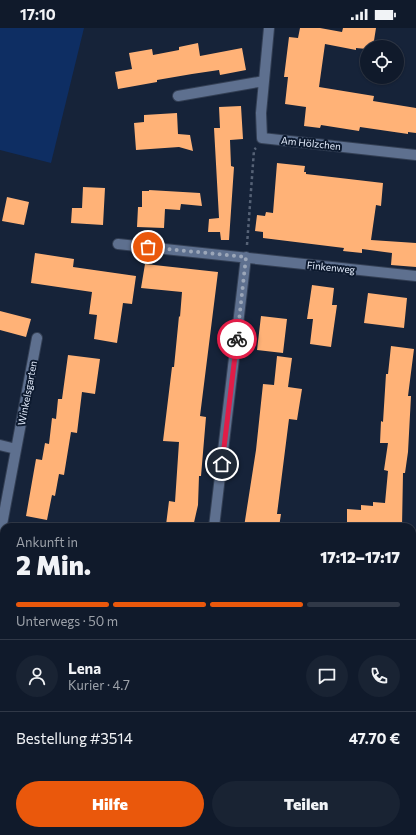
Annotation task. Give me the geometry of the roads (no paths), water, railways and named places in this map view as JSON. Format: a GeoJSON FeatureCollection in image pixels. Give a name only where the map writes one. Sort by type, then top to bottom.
{"type":"FeatureCollection","features":[{"type":"Feature","properties":{"kind":"street"},"geometry":{"type":"LineString","coordinates":[[178,96],[264,82],[269,28]]}},
{"type":"Feature","properties":{"kind":"street","name":"Am Hölzchen"},"geometry":{"type":"LineString","coordinates":[[264,82],[261,112],[262,138],[416,155]]}},
{"type":"Feature","properties":{"kind":"street","name":"Finkenweg"},"geometry":{"type":"LineString","coordinates":[[118,244],[416,276]]}},
{"type":"Feature","properties":{"kind":"street"},"geometry":{"type":"LineString","coordinates":[[214,523],[246,257]]}},
{"type":"Feature","properties":{"kind":"street","name":"Winkelsgarten"},"geometry":{"type":"LineString","coordinates":[[2,523],[38,338]]}},
{"type":"Feature","properties":{"kind":"street"},"geometry":{"type":"LineString","coordinates":[[0,445],[16,449]]}}]}
